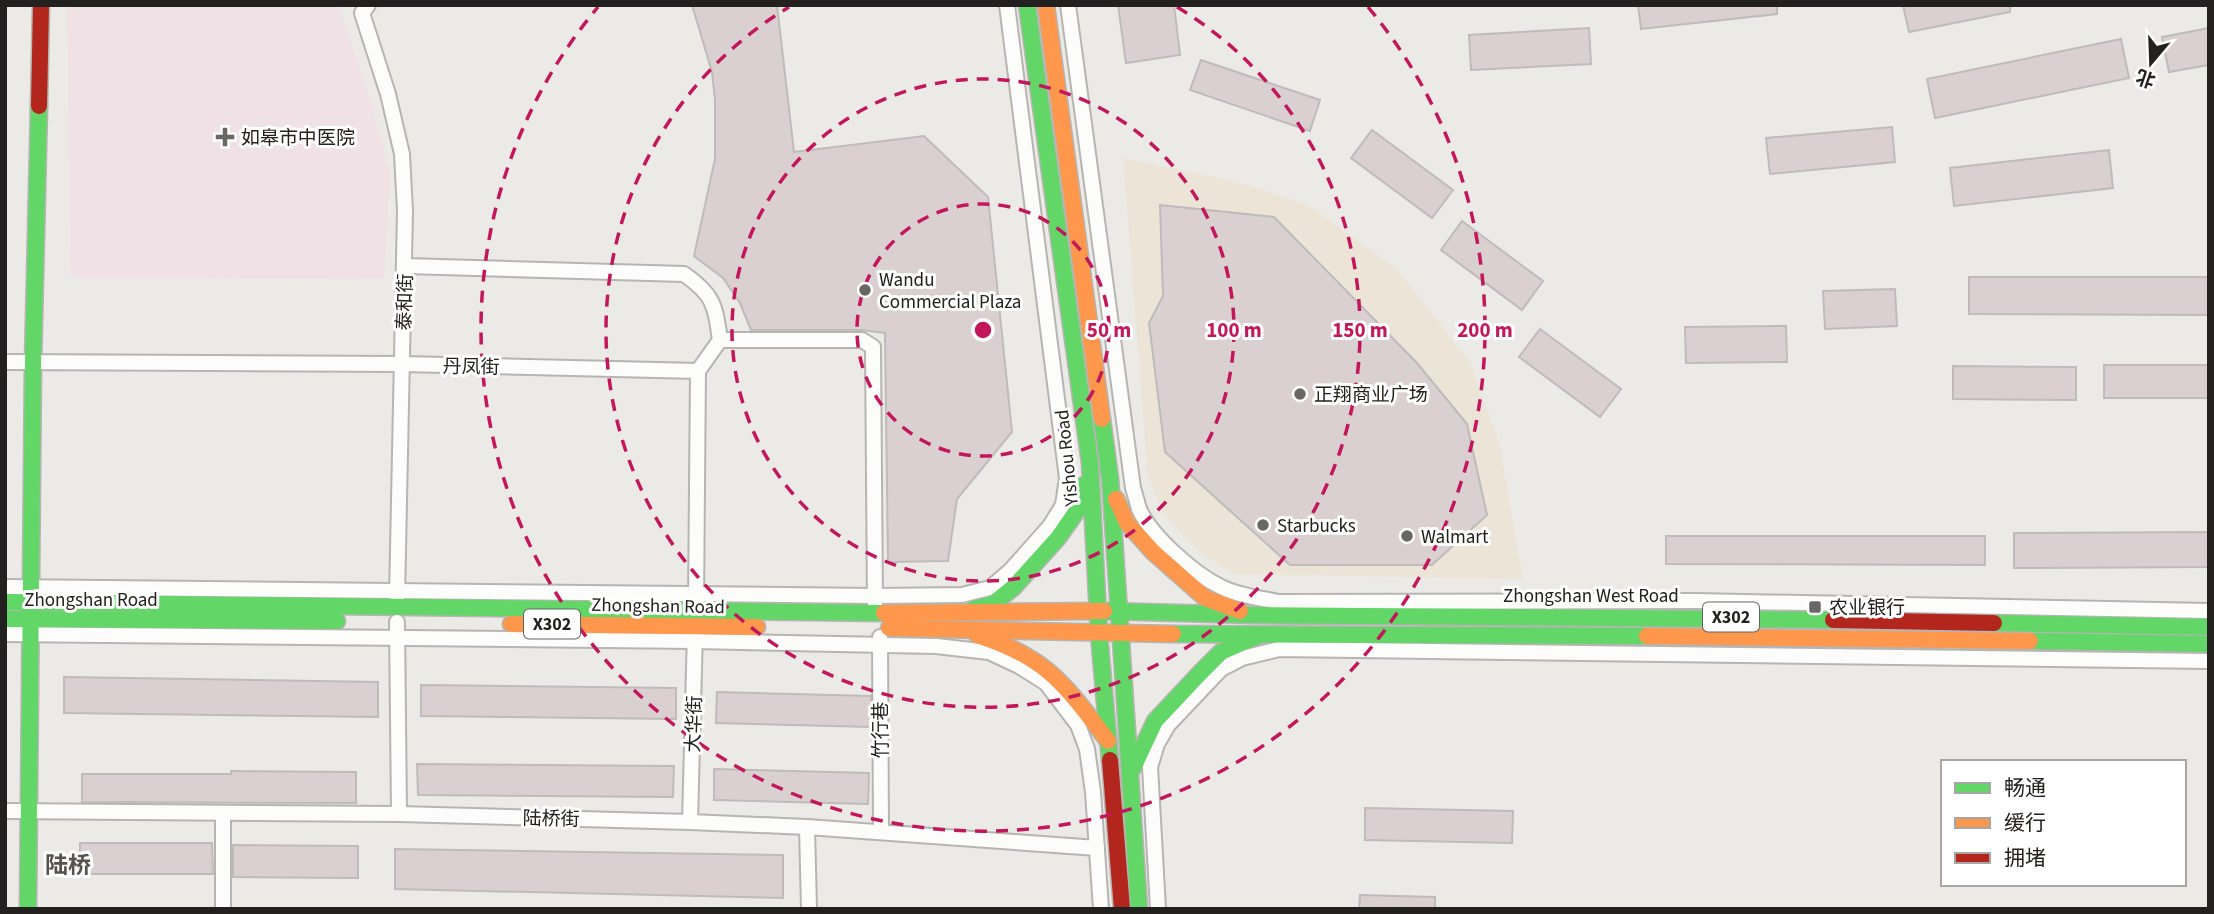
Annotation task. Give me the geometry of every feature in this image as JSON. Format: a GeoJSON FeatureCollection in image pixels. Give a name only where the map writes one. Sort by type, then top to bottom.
{"type":"FeatureCollection","features":[{"type":"Feature","properties":{"kind":"main road"},"geometry":{"type":"LineString","coordinates":[[28,909],[33,363],[41,5]]}},
{"type":"Feature","properties":{"kind":"main road","name":"Yishou Road"},"geometry":{"type":"LineString","coordinates":[[1027,5],[1090,463],[1098,611],[1122,909]]}},
{"type":"Feature","properties":{"kind":"main road","name":"Yishou Road"},"geometry":{"type":"LineString","coordinates":[[1046,5],[1110,478],[1139,909]]}},
{"type":"Feature","properties":{"kind":"main road"},"geometry":{"type":"LineString","coordinates":[[965,612],[993,604],[1014,587],[1058,538],[1079,508],[1090,463]]}},
{"type":"Feature","properties":{"kind":"main road"},"geometry":{"type":"LineString","coordinates":[[1110,478],[1120,513],[1138,538],[1163,563],[1207,599],[1252,615]]}},
{"type":"Feature","properties":{"kind":"main road","name":"Zhongshan Road"},"geometry":{"type":"LineString","coordinates":[[5,602],[30,594],[397,614],[877,620],[965,612],[1098,611]]}},
{"type":"Feature","properties":{"kind":"main road","name":"Zhongshan West Road"},"geometry":{"type":"LineString","coordinates":[[1098,611],[1252,615],[1698,617],[2209,627]]}},
{"type":"Feature","properties":{"kind":"main road","name":"Zhongshan Road"},"geometry":{"type":"LineString","coordinates":[[5,619],[30,627],[397,614]]}},
{"type":"Feature","properties":{"kind":"main road","name":"Zhongshan Road"},"geometry":{"type":"LineString","coordinates":[[877,620],[956,629],[1100,634]]}},
{"type":"Feature","properties":{"kind":"main road"},"geometry":{"type":"LineString","coordinates":[[956,629],[996,640],[1026,653],[1053,674],[1080,704],[1108,742]]}},
{"type":"Feature","properties":{"kind":"main road","name":"X302"},"geometry":{"type":"LineString","coordinates":[[1100,634],[1701,636],[2209,644]]}},
{"type":"Feature","properties":{"kind":"main road"},"geometry":{"type":"LineString","coordinates":[[1131,776],[1141,747],[1162,713],[1220,653],[1261,635]]}},
{"type":"Feature","properties":{"kind":"street","name":"泰和街"},"geometry":{"type":"LineString","coordinates":[[368,5],[362,13],[388,94],[402,154],[406,266],[397,614],[399,814]]}},
{"type":"Feature","properties":{"kind":"street"},"geometry":{"type":"LineString","coordinates":[[397,614],[877,620],[990,588],[1011,570],[1050,526],[1063,505],[1067,478],[1007,5]]}},
{"type":"Feature","properties":{"kind":"street"},"geometry":{"type":"LineString","coordinates":[[1068,5],[1133,488],[1139,509],[1150,526],[1175,554],[1220,587],[1279,602],[1695,601],[2209,611]]}},
{"type":"Feature","properties":{"kind":"street"},"geometry":{"type":"LineString","coordinates":[[406,266],[684,274],[701,286],[716,307],[720,340],[698,371],[696,618]]}},
{"type":"Feature","properties":{"kind":"street","name":"竹行巷"},"geometry":{"type":"LineString","coordinates":[[720,340],[862,340],[873,347],[881,832]]}},
{"type":"Feature","properties":{"kind":"street","name":"丹凤街"},"geometry":{"type":"LineString","coordinates":[[5,362],[402,364],[698,371]]}},
{"type":"Feature","properties":{"kind":"street"},"geometry":{"type":"LineString","coordinates":[[5,587],[30,594]]}},
{"type":"Feature","properties":{"kind":"street","name":"大华街"},"geometry":{"type":"LineString","coordinates":[[690,822],[696,618]]}},
{"type":"Feature","properties":{"kind":"street"},"geometry":{"type":"LineString","coordinates":[[877,620],[936,646],[989,652],[1046,682],[1078,725],[1087,749],[1093,792],[1101,909]]}},
{"type":"Feature","properties":{"kind":"street"},"geometry":{"type":"LineString","coordinates":[[5,634],[30,627]]}},
{"type":"Feature","properties":{"kind":"street"},"geometry":{"type":"LineString","coordinates":[[1158,909],[1150,767],[1157,744],[1168,725],[1221,669],[1242,659],[1279,649],[2209,661]]}},
{"type":"Feature","properties":{"kind":"street","name":"陆桥街"},"geometry":{"type":"LineString","coordinates":[[5,811],[399,814],[690,822],[807,827],[1097,848]]}},
{"type":"Feature","properties":{"kind":"street"},"geometry":{"type":"LineString","coordinates":[[223,814],[223,909]]}},
{"type":"Feature","properties":{"kind":"street"},"geometry":{"type":"LineString","coordinates":[[807,827],[809,909]]}},
{"type":"Feature","properties":{"kind":"shaded area","name":"如皋市中医院"},"geometry":{"type":"Polygon","coordinates":[[[67,5],[338,5],[371,101],[390,173],[384,279],[71,277],[67,5]]]}},
{"type":"Feature","properties":{"kind":"shaded area","name":"正翔商业广场"},"geometry":{"type":"Polygon","coordinates":[[[1123,158],[1234,181],[1308,205],[1397,269],[1470,362],[1499,442],[1523,579],[1233,574],[1196,549],[1163,514],[1148,477],[1123,158]]]}},
{"type":"Feature","properties":{"kind":"building","name":"Wandu Commercial Plaza"},"geometry":{"type":"Polygon","coordinates":[[[692,5],[777,5],[794,152],[924,136],[988,197],[1012,432],[957,499],[948,561],[888,562],[885,333],[862,330],[751,330],[740,303],[723,278],[694,256],[715,159],[715,100],[712,72],[692,5]]]}},
{"type":"Feature","properties":{"kind":"building"},"geometry":{"type":"Polygon","coordinates":[[[1118,5],[1174,5],[1180,55],[1126,63],[1118,5]]]}},
{"type":"Feature","properties":{"kind":"building"},"geometry":{"type":"Polygon","coordinates":[[[1638,5],[1777,5],[1777,14],[1641,29],[1638,5]]]}},
{"type":"Feature","properties":{"kind":"building"},"geometry":{"type":"Polygon","coordinates":[[[1903,5],[2010,5],[2010,12],[1909,32],[1903,5]]]}},
{"type":"Feature","properties":{"kind":"building"},"geometry":{"type":"Polygon","coordinates":[[[1589,28],[1591,64],[1471,70],[1469,35],[1589,28]]]}},
{"type":"Feature","properties":{"kind":"building"},"geometry":{"type":"Polygon","coordinates":[[[2209,28],[2209,65],[2169,72],[2162,37],[2209,28]]]}},
{"type":"Feature","properties":{"kind":"building"},"geometry":{"type":"Polygon","coordinates":[[[2121,39],[2129,78],[1935,118],[1927,79],[2121,39]]]}},
{"type":"Feature","properties":{"kind":"building"},"geometry":{"type":"Polygon","coordinates":[[[1201,60],[1320,100],[1310,131],[1190,90],[1201,60]]]}},
{"type":"Feature","properties":{"kind":"building"},"geometry":{"type":"Polygon","coordinates":[[[1892,127],[1895,162],[1770,174],[1766,138],[1892,127]]]}},
{"type":"Feature","properties":{"kind":"building"},"geometry":{"type":"Polygon","coordinates":[[[1372,130],[1453,190],[1432,218],[1351,158],[1372,130]]]}},
{"type":"Feature","properties":{"kind":"building"},"geometry":{"type":"Polygon","coordinates":[[[2109,150],[2113,188],[1954,206],[1950,168],[2109,150]]]}},
{"type":"Feature","properties":{"kind":"building","name":"正翔商业广场"},"geometry":{"type":"Polygon","coordinates":[[[1160,205],[1274,217],[1417,363],[1467,424],[1487,515],[1432,565],[1290,565],[1165,452],[1149,323],[1163,296],[1160,205]]]}},
{"type":"Feature","properties":{"kind":"building"},"geometry":{"type":"Polygon","coordinates":[[[1462,221],[1543,281],[1522,310],[1441,250],[1462,221]]]}},
{"type":"Feature","properties":{"kind":"building"},"geometry":{"type":"Polygon","coordinates":[[[1969,277],[2209,277],[2209,315],[1969,314],[1969,277]]]}},
{"type":"Feature","properties":{"kind":"building"},"geometry":{"type":"Polygon","coordinates":[[[1895,289],[1897,326],[1825,329],[1823,291],[1895,289]]]}},
{"type":"Feature","properties":{"kind":"building"},"geometry":{"type":"Polygon","coordinates":[[[1786,326],[1787,362],[1686,363],[1685,327],[1786,326]]]}},
{"type":"Feature","properties":{"kind":"building"},"geometry":{"type":"Polygon","coordinates":[[[1540,329],[1621,389],[1600,417],[1519,357],[1540,329]]]}},
{"type":"Feature","properties":{"kind":"building"},"geometry":{"type":"Polygon","coordinates":[[[2104,365],[2209,365],[2209,398],[2104,398],[2104,365]]]}},
{"type":"Feature","properties":{"kind":"building"},"geometry":{"type":"Polygon","coordinates":[[[1953,366],[2076,367],[2076,400],[1953,399],[1953,366]]]}},
{"type":"Feature","properties":{"kind":"building"},"geometry":{"type":"Polygon","coordinates":[[[2209,532],[2209,567],[2014,568],[2014,533],[2209,532]]]}},
{"type":"Feature","properties":{"kind":"building"},"geometry":{"type":"Polygon","coordinates":[[[1666,536],[1985,536],[1985,565],[1666,564],[1666,536]]]}},
{"type":"Feature","properties":{"kind":"building"},"geometry":{"type":"Polygon","coordinates":[[[64,677],[378,682],[378,717],[64,713],[64,677]]]}},
{"type":"Feature","properties":{"kind":"building"},"geometry":{"type":"Polygon","coordinates":[[[421,685],[676,688],[676,719],[421,716],[421,685]]]}},
{"type":"Feature","properties":{"kind":"building"},"geometry":{"type":"Polygon","coordinates":[[[717,692],[871,696],[871,727],[716,723],[717,692]]]}},
{"type":"Feature","properties":{"kind":"building"},"geometry":{"type":"Polygon","coordinates":[[[417,764],[674,766],[673,797],[418,795],[417,764]]]}},
{"type":"Feature","properties":{"kind":"building"},"geometry":{"type":"Polygon","coordinates":[[[714,769],[869,773],[868,804],[714,800],[714,769]]]}},
{"type":"Feature","properties":{"kind":"building"},"geometry":{"type":"Polygon","coordinates":[[[231,771],[356,772],[356,803],[82,802],[82,774],[231,774],[231,771]]]}},
{"type":"Feature","properties":{"kind":"building"},"geometry":{"type":"Polygon","coordinates":[[[1365,808],[1513,811],[1512,843],[1365,840],[1365,808]]]}},
{"type":"Feature","properties":{"kind":"building"},"geometry":{"type":"Polygon","coordinates":[[[80,843],[212,843],[213,874],[80,874],[80,843]]]}},
{"type":"Feature","properties":{"kind":"building"},"geometry":{"type":"Polygon","coordinates":[[[233,845],[358,846],[358,878],[233,877],[233,845]]]}},
{"type":"Feature","properties":{"kind":"building"},"geometry":{"type":"Polygon","coordinates":[[[395,849],[783,855],[783,898],[395,889],[395,849]]]}},
{"type":"Feature","properties":{"kind":"building"},"geometry":{"type":"Polygon","coordinates":[[[1360,895],[1435,897],[1435,909],[1359,909],[1360,895]]]}},
{"type":"Feature","properties":{"kind":"traffic: fast"},"geometry":{"type":"LineString","coordinates":[[1027,5],[1090,463],[1099,634],[1110,760]]}},
{"type":"Feature","properties":{"kind":"traffic: fast"},"geometry":{"type":"LineString","coordinates":[[28,909],[33,363],[39,106]]}},
{"type":"Feature","properties":{"kind":"traffic: fast"},"geometry":{"type":"LineString","coordinates":[[1102,419],[1110,478],[1139,909]]}},
{"type":"Feature","properties":{"kind":"traffic: fast"},"geometry":{"type":"LineString","coordinates":[[974,609],[993,604],[1014,587],[1058,538],[1079,508],[1084,485]]}},
{"type":"Feature","properties":{"kind":"traffic: fast"},"geometry":{"type":"LineString","coordinates":[[5,602],[884,613]]}},
{"type":"Feature","properties":{"kind":"traffic: fast"},"geometry":{"type":"LineString","coordinates":[[1104,611],[1252,615],[1833,620]]}},
{"type":"Feature","properties":{"kind":"traffic: fast"},"geometry":{"type":"LineString","coordinates":[[5,619],[337,621]]}},
{"type":"Feature","properties":{"kind":"traffic: fast"},"geometry":{"type":"LineString","coordinates":[[1994,623],[2209,627]]}},
{"type":"Feature","properties":{"kind":"traffic: fast"},"geometry":{"type":"LineString","coordinates":[[1173,634],[1647,636]]}},
{"type":"Feature","properties":{"kind":"traffic: fast"},"geometry":{"type":"LineString","coordinates":[[1133,768],[1155,721],[1201,672],[1221,652],[1260,635]]}},
{"type":"Feature","properties":{"kind":"traffic: fast"},"geometry":{"type":"LineString","coordinates":[[2030,641],[2209,644]]}},
{"type":"Feature","properties":{"kind":"traffic: slow"},"geometry":{"type":"LineString","coordinates":[[1046,5],[1102,419]]}},
{"type":"Feature","properties":{"kind":"traffic: slow"},"geometry":{"type":"LineString","coordinates":[[1116,499],[1127,523],[1153,552],[1205,598],[1240,611]]}},
{"type":"Feature","properties":{"kind":"traffic: slow"},"geometry":{"type":"LineString","coordinates":[[884,613],[1104,611]]}},
{"type":"Feature","properties":{"kind":"traffic: slow"},"geometry":{"type":"LineString","coordinates":[[511,624],[757,627]]}},
{"type":"Feature","properties":{"kind":"traffic: slow"},"geometry":{"type":"LineString","coordinates":[[889,628],[1173,634]]}},
{"type":"Feature","properties":{"kind":"traffic: slow"},"geometry":{"type":"LineString","coordinates":[[977,635],[1021,653],[1053,675],[1108,741]]}},
{"type":"Feature","properties":{"kind":"traffic: slow"},"geometry":{"type":"LineString","coordinates":[[1647,636],[2030,641]]}},
{"type":"Feature","properties":{"kind":"traffic: jam"},"geometry":{"type":"LineString","coordinates":[[39,106],[41,5]]}},
{"type":"Feature","properties":{"kind":"traffic: jam"},"geometry":{"type":"LineString","coordinates":[[1833,620],[1994,623]]}},
{"type":"Feature","properties":{"kind":"traffic: jam"},"geometry":{"type":"LineString","coordinates":[[1110,760],[1122,909]]}},
{"type":"Feature","properties":{"kind":"place","name":"如皋市中医院"},"geometry":{"type":"Point","coordinates":[225,137]}},
{"type":"Feature","properties":{"kind":"place","name":"Wandu Commercial Plaza"},"geometry":{"type":"Point","coordinates":[865,290]}},
{"type":"Feature","properties":{"kind":"place","name":"正翔商业广场"},"geometry":{"type":"Point","coordinates":[1300,394]}},
{"type":"Feature","properties":{"kind":"place","name":"Starbucks"},"geometry":{"type":"Point","coordinates":[1263,525]}},
{"type":"Feature","properties":{"kind":"place","name":"Walmart"},"geometry":{"type":"Point","coordinates":[1407,536]}},
{"type":"Feature","properties":{"kind":"place","name":"农业银行"},"geometry":{"type":"Point","coordinates":[1815,607]}},
{"type":"Feature","properties":{"kind":"district","name":"陆桥"},"geometry":{"type":"Point","coordinates":[68,865]}}]}
